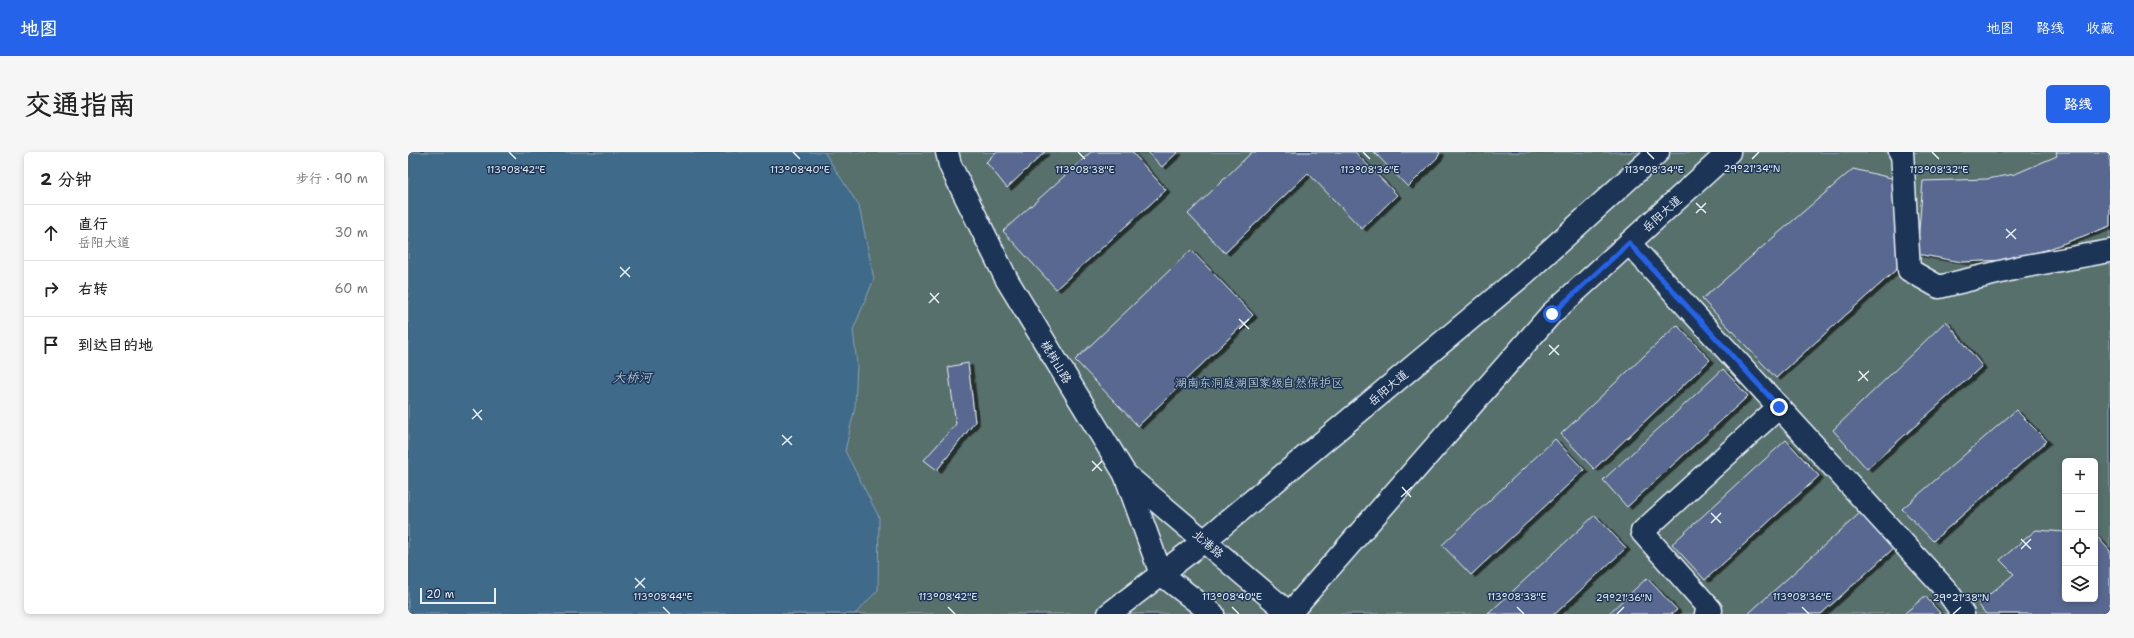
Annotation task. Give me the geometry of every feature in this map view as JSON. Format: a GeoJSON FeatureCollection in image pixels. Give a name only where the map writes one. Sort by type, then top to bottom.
{"type":"FeatureCollection","features":[{"type":"Feature","properties":{"kind":"main road","name":"桃树山路"},"geometry":{"type":"LineString","coordinates":[[947,152],[950,165],[1007,280],[1125,474],[1161,574]]}},
{"type":"Feature","properties":{"kind":"main road","name":"岳阳大道"},"geometry":{"type":"LineString","coordinates":[[1109,614],[1204,541],[1524,274],[1658,152]]}},
{"type":"Feature","properties":{"kind":"main road","name":"岳阳大道"},"geometry":{"type":"LineString","coordinates":[[1290,614],[1552,314],[1729,152]]}},
{"type":"Feature","properties":{"kind":"main road"},"geometry":{"type":"LineString","coordinates":[[1906,152],[1901,152],[1909,270],[1939,287],[2021,267],[2110,251]]}},
{"type":"Feature","properties":{"kind":"main road"},"geometry":{"type":"LineString","coordinates":[[1629,243],[1947,591],[1963,614]]}},
{"type":"Feature","properties":{"kind":"main road"},"geometry":{"type":"LineString","coordinates":[[1706,614],[1711,610],[1642,532],[1779,407]]}},
{"type":"Feature","properties":{"kind":"main road","name":"北港路"},"geometry":{"type":"LineString","coordinates":[[1125,474],[1290,614]]}},
{"type":"Feature","properties":{"kind":"main road"},"geometry":{"type":"LineString","coordinates":[[1161,574],[1213,614]]}},
{"type":"Feature","properties":{"kind":"green space","name":"湖南东洞庭湖国家级自然保护区"},"geometry":{"type":"Polygon","coordinates":[[[408,152],[2110,152],[2110,614],[408,614],[408,152]]]}},
{"type":"Feature","properties":{"kind":"water","name":"大桥河"},"geometry":{"type":"Polygon","coordinates":[[[408,152],[824,152],[859,206],[874,279],[853,330],[857,364],[855,407],[845,451],[879,517],[878,590],[855,614],[408,614],[408,152]]]}},
{"type":"Feature","properties":{"kind":"building"},"geometry":{"type":"Polygon","coordinates":[[[996,152],[1045,152],[1007,188],[986,162],[996,152]]]}},
{"type":"Feature","properties":{"kind":"building"},"geometry":{"type":"Polygon","coordinates":[[[1091,152],[1132,152],[1166,190],[1056,289],[1003,231],[1091,152]]]}},
{"type":"Feature","properties":{"kind":"building"},"geometry":{"type":"Polygon","coordinates":[[[1148,152],[1178,152],[1162,167],[1148,152]]]}},
{"type":"Feature","properties":{"kind":"building"},"geometry":{"type":"Polygon","coordinates":[[[1252,152],[1355,152],[1397,195],[1362,229],[1308,173],[1225,253],[1188,214],[1252,152]]]}},
{"type":"Feature","properties":{"kind":"building"},"geometry":{"type":"Polygon","coordinates":[[[1374,152],[1440,152],[1438,157],[1408,187],[1374,152]]]}},
{"type":"Feature","properties":{"kind":"building"},"geometry":{"type":"Polygon","coordinates":[[[2056,152],[2110,152],[2110,226],[2046,250],[2005,260],[1962,262],[1917,254],[1923,181],[1987,179],[2015,174],[2057,156],[2056,152]]]}},
{"type":"Feature","properties":{"kind":"building"},"geometry":{"type":"Polygon","coordinates":[[[1853,169],[1900,180],[1898,268],[1776,378],[1702,299],[1853,169]]]}},
{"type":"Feature","properties":{"kind":"building"},"geometry":{"type":"Polygon","coordinates":[[[1191,250],[1253,315],[1138,426],[1075,360],[1191,250]]]}},
{"type":"Feature","properties":{"kind":"building"},"geometry":{"type":"Polygon","coordinates":[[[1946,321],[1982,366],[1867,469],[1833,430],[1946,321]]]}},
{"type":"Feature","properties":{"kind":"building"},"geometry":{"type":"Polygon","coordinates":[[[1677,325],[1710,360],[1594,469],[1561,434],[1677,325]]]}},
{"type":"Feature","properties":{"kind":"building"},"geometry":{"type":"Polygon","coordinates":[[[968,363],[975,422],[937,470],[924,460],[956,424],[948,367],[968,363]]]}},
{"type":"Feature","properties":{"kind":"building"},"geometry":{"type":"Polygon","coordinates":[[[1723,369],[1748,396],[1627,507],[1603,480],[1723,369]]]}},
{"type":"Feature","properties":{"kind":"building"},"geometry":{"type":"Polygon","coordinates":[[[2016,410],[2047,441],[1933,541],[1902,509],[2016,410]]]}},
{"type":"Feature","properties":{"kind":"building"},"geometry":{"type":"Polygon","coordinates":[[[1555,439],[1584,470],[1471,575],[1442,545],[1555,439]]]}},
{"type":"Feature","properties":{"kind":"building"},"geometry":{"type":"Polygon","coordinates":[[[1786,440],[1819,476],[1705,580],[1672,544],[1786,440]]]}},
{"type":"Feature","properties":{"kind":"building"},"geometry":{"type":"Polygon","coordinates":[[[1860,513],[1893,549],[1821,614],[1748,614],[1860,513]]]}},
{"type":"Feature","properties":{"kind":"building"},"geometry":{"type":"Polygon","coordinates":[[[1595,515],[1626,548],[1555,614],[1488,614],[1595,515]]]}},
{"type":"Feature","properties":{"kind":"building"},"geometry":{"type":"Polygon","coordinates":[[[2036,530],[2062,532],[2062,602],[2098,602],[2098,537],[2110,551],[2110,610],[2105,614],[1986,614],[1978,604],[2014,574],[2000,560],[2036,530]]]}},
{"type":"Feature","properties":{"kind":"building"},"geometry":{"type":"Polygon","coordinates":[[[1647,578],[1677,610],[1672,614],[1608,614],[1647,578]]]}},
{"type":"Feature","properties":{"kind":"building"},"geometry":{"type":"Polygon","coordinates":[[[1925,596],[1941,614],[1904,614],[1925,596]]]}},
{"type":"Feature","properties":{"kind":"route"},"geometry":{"type":"LineString","coordinates":[[1552,314],[1629,243],[1779,407]]}}]}
